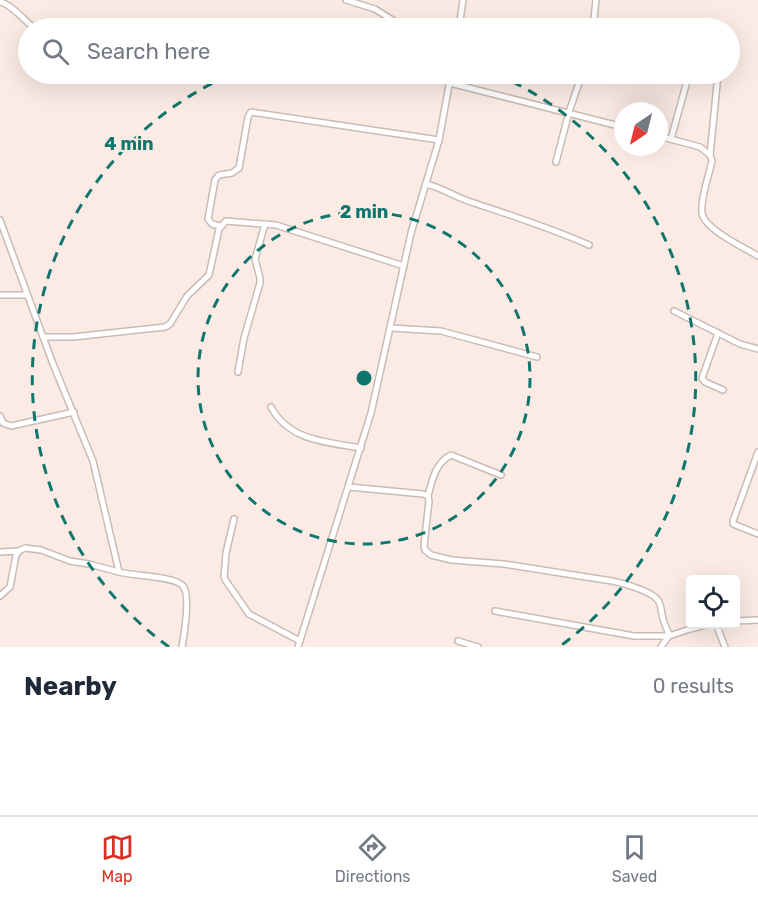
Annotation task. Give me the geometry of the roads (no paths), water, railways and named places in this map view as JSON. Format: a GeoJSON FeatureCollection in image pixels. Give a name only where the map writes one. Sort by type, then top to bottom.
{"type":"FeatureCollection","features":[{"type":"Feature","properties":{"kind":"street"},"geometry":{"type":"LineString","coordinates":[[346,0],[375,9],[389,18]]}},
{"type":"Feature","properties":{"kind":"street"},"geometry":{"type":"LineString","coordinates":[[460,18],[463,0]]}},
{"type":"Feature","properties":{"kind":"street"},"geometry":{"type":"LineString","coordinates":[[594,18],[596,0]]}},
{"type":"Feature","properties":{"kind":"street"},"geometry":{"type":"LineString","coordinates":[[0,2],[10,5],[21,18]]}},
{"type":"Feature","properties":{"kind":"street"},"geometry":{"type":"LineString","coordinates":[[234,519],[226,553],[225,581],[249,614],[299,644],[361,448],[391,328],[416,212],[439,140],[450,84]]}},
{"type":"Feature","properties":{"kind":"street"},"geometry":{"type":"LineString","coordinates":[[454,84],[614,124]]}},
{"type":"Feature","properties":{"kind":"street"},"geometry":{"type":"LineString","coordinates":[[556,162],[579,84]]}},
{"type":"Feature","properties":{"kind":"street"},"geometry":{"type":"LineString","coordinates":[[671,140],[686,84]]}},
{"type":"Feature","properties":{"kind":"street"},"geometry":{"type":"LineString","coordinates":[[717,84],[710,155],[712,161],[701,208],[702,215],[715,230],[758,256]]}},
{"type":"Feature","properties":{"kind":"street"},"geometry":{"type":"LineString","coordinates":[[220,226],[209,222],[207,215],[215,180],[219,174],[232,173],[239,168],[248,117],[251,112],[439,140]]}},
{"type":"Feature","properties":{"kind":"street"},"geometry":{"type":"LineString","coordinates":[[668,139],[700,147],[710,155]]}},
{"type":"Feature","properties":{"kind":"street"},"geometry":{"type":"LineString","coordinates":[[426,184],[443,189],[472,203],[542,225],[589,245]]}},
{"type":"Feature","properties":{"kind":"street"},"geometry":{"type":"LineString","coordinates":[[0,220],[43,337],[93,461],[119,572]]}},
{"type":"Feature","properties":{"kind":"street"},"geometry":{"type":"LineString","coordinates":[[43,337],[73,337],[165,327],[170,324],[187,296],[209,275],[220,226],[226,221],[276,225],[404,266]]}},
{"type":"Feature","properties":{"kind":"street"},"geometry":{"type":"LineString","coordinates":[[238,372],[244,338],[260,283],[255,259],[265,224]]}},
{"type":"Feature","properties":{"kind":"street"},"geometry":{"type":"LineString","coordinates":[[0,295],[27,295]]}},
{"type":"Feature","properties":{"kind":"street"},"geometry":{"type":"LineString","coordinates":[[674,311],[744,345],[758,349]]}},
{"type":"Feature","properties":{"kind":"street"},"geometry":{"type":"LineString","coordinates":[[391,328],[441,331],[537,357]]}},
{"type":"Feature","properties":{"kind":"street"},"geometry":{"type":"LineString","coordinates":[[718,333],[702,378],[705,382],[723,390]]}},
{"type":"Feature","properties":{"kind":"street"},"geometry":{"type":"LineString","coordinates":[[271,407],[281,422],[301,436],[361,448]]}},
{"type":"Feature","properties":{"kind":"street"},"geometry":{"type":"LineString","coordinates":[[0,416],[3,423],[11,426],[75,412]]}},
{"type":"Feature","properties":{"kind":"street"},"geometry":{"type":"LineString","coordinates":[[758,452],[733,521],[733,524],[758,534]]}},
{"type":"Feature","properties":{"kind":"street"},"geometry":{"type":"LineString","coordinates":[[501,476],[451,455],[445,459],[434,474],[428,496],[424,546],[428,553],[452,560],[513,565],[630,585],[659,601],[663,621],[670,632],[661,647]]}},
{"type":"Feature","properties":{"kind":"street"},"geometry":{"type":"LineString","coordinates":[[349,487],[428,496]]}},
{"type":"Feature","properties":{"kind":"street"},"geometry":{"type":"LineString","coordinates":[[0,552],[19,551],[25,548],[41,550],[70,561],[171,580],[182,585],[186,593],[182,647]]}},
{"type":"Feature","properties":{"kind":"street"},"geometry":{"type":"LineString","coordinates":[[0,596],[10,587],[14,560],[19,551]]}},
{"type":"Feature","properties":{"kind":"street"},"geometry":{"type":"LineString","coordinates":[[495,611],[624,635],[669,636],[693,629]]}},
{"type":"Feature","properties":{"kind":"street"},"geometry":{"type":"LineString","coordinates":[[740,621],[758,620]]}},
{"type":"Feature","properties":{"kind":"street"},"geometry":{"type":"LineString","coordinates":[[718,629],[725,647]]}},
{"type":"Feature","properties":{"kind":"street"},"geometry":{"type":"LineString","coordinates":[[458,641],[478,647]]}}]}
